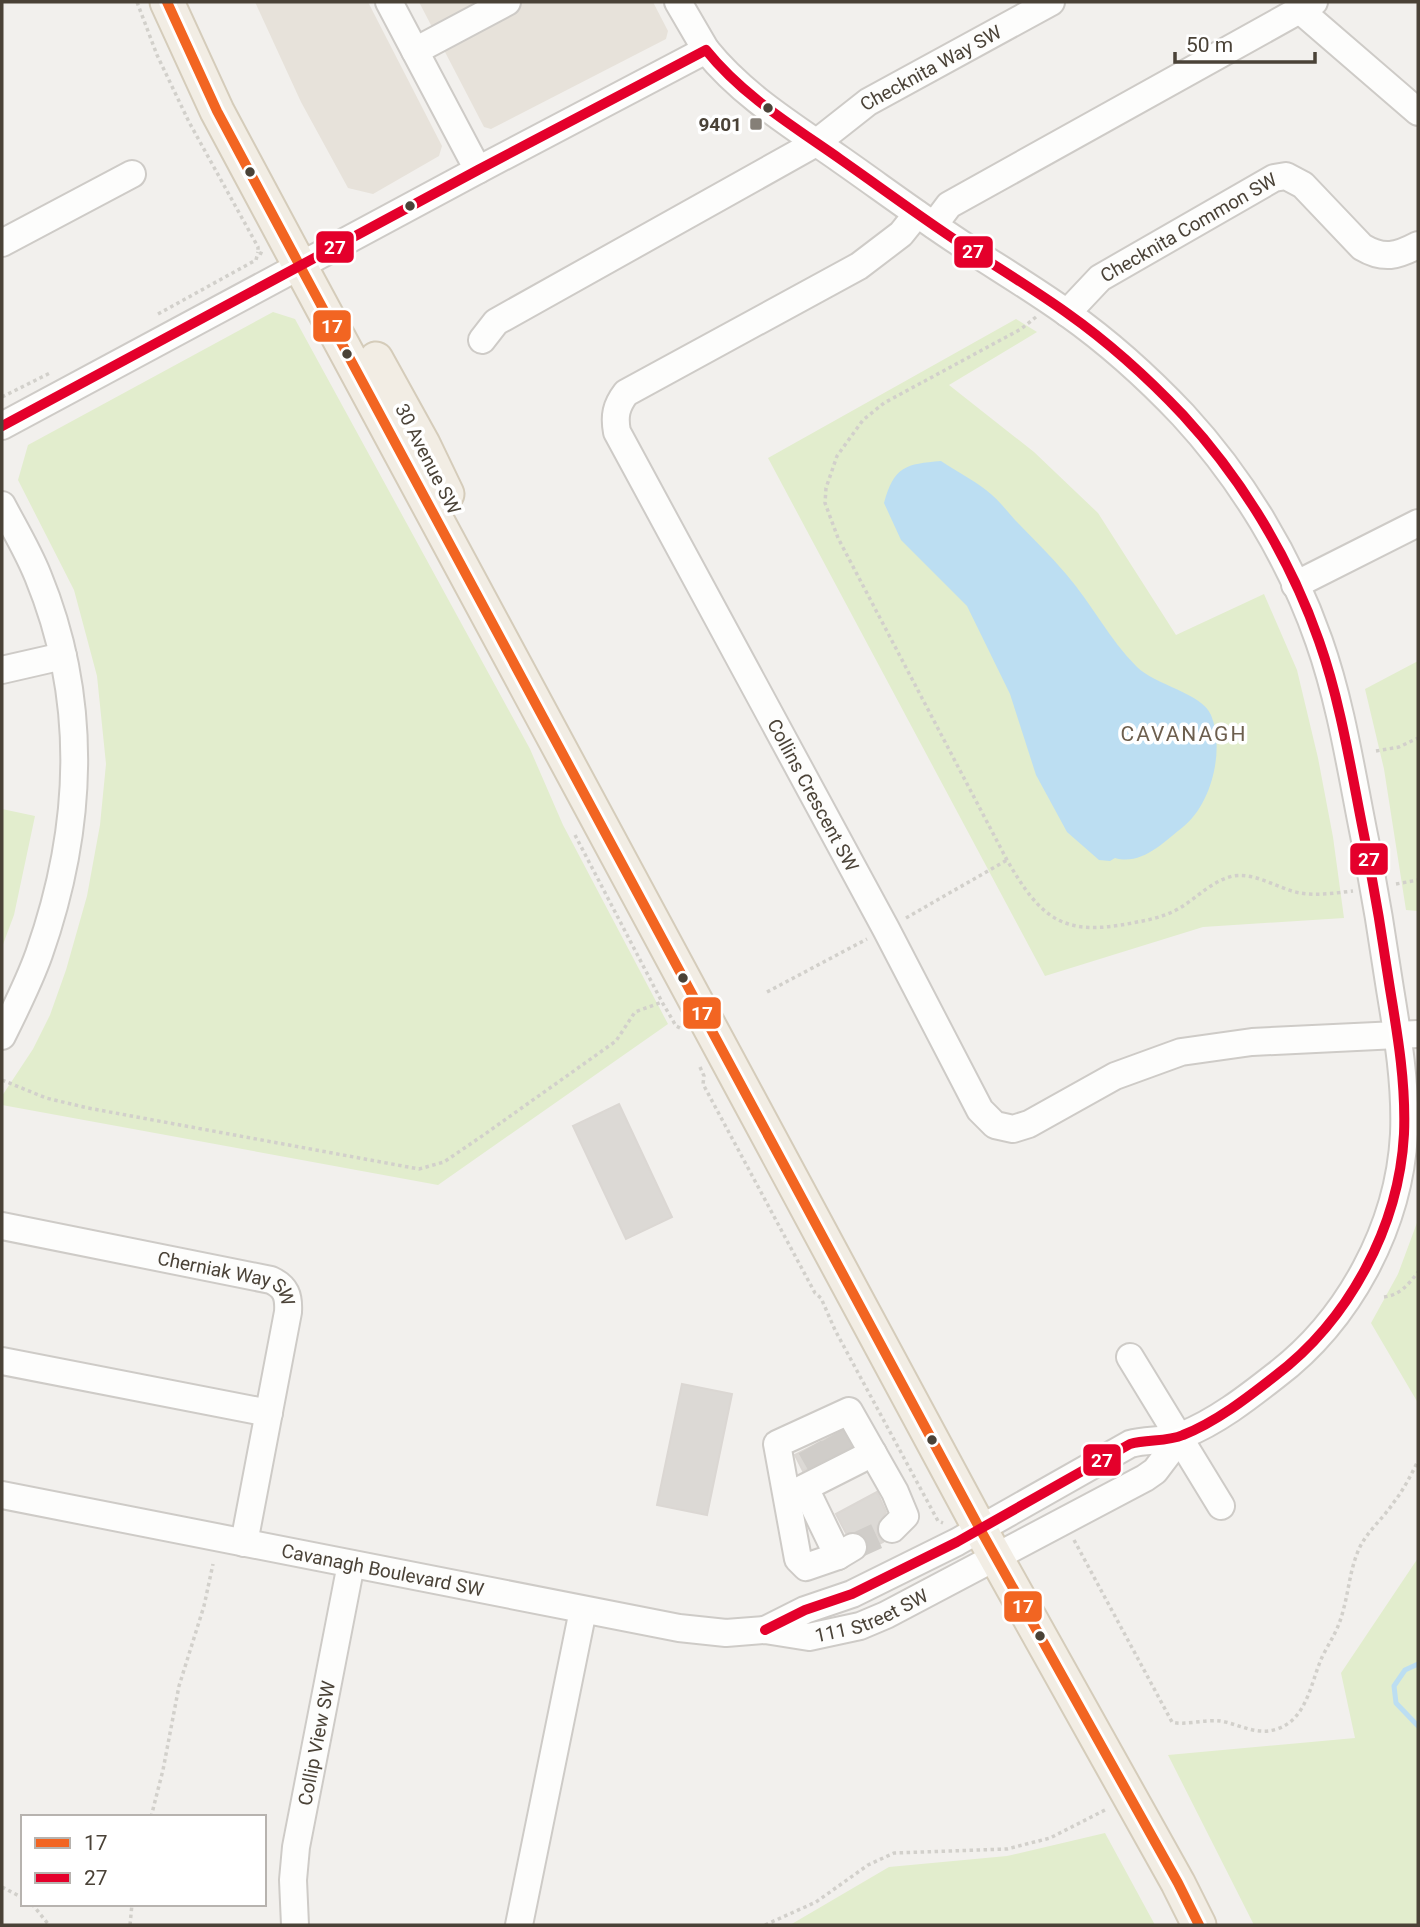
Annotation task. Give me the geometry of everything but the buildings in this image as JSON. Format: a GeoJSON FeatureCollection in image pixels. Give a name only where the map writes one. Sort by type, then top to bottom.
{"type":"FeatureCollection","features":[{"type":"Feature","properties":{"kind":"main road","name":"30 Avenue SW"},"geometry":{"type":"LineString","coordinates":[[167,2],[217,111],[310,261]]}},
{"type":"Feature","properties":{"kind":"main road","name":"30 Avenue SW"},"geometry":{"type":"LineString","coordinates":[[185,2],[310,261],[1199,1925]]}},
{"type":"Feature","properties":{"kind":"street"},"geometry":{"type":"LineString","coordinates":[[389,2],[478,170]]}},
{"type":"Feature","properties":{"kind":"street"},"geometry":{"type":"LineString","coordinates":[[415,51],[507,2]]}},
{"type":"Feature","properties":{"kind":"street"},"geometry":{"type":"LineString","coordinates":[[678,2],[706,50],[754,99],[925,220],[1067,313],[1153,386],[1210,447],[1256,511],[1295,585],[1318,638],[1338,709],[1374,888],[1408,1035],[1404,1137],[1398,1177],[1386,1220],[1357,1285],[1334,1319],[1309,1348],[1284,1370],[1229,1410],[1180,1438],[1155,1471],[1145,1478],[994,1539]]}},
{"type":"Feature","properties":{"kind":"street","name":"Checknita Way SW"},"geometry":{"type":"LineString","coordinates":[[482,340],[496,322],[816,143],[868,102],[1051,2]]}},
{"type":"Feature","properties":{"kind":"street"},"geometry":{"type":"LineString","coordinates":[[1307,6],[1418,112]]}},
{"type":"Feature","properties":{"kind":"street","name":"Collins Crescent SW"},"geometry":{"type":"LineString","coordinates":[[1307,6],[949,205],[901,234],[859,266],[626,393],[616,408],[615,422],[617,432],[886,929],[980,1110],[995,1125],[1013,1129],[1029,1124],[1115,1076],[1181,1052],[1252,1042],[1408,1035]]}},
{"type":"Feature","properties":{"kind":"street"},"geometry":{"type":"LineString","coordinates":[[2,426],[706,50]]}},
{"type":"Feature","properties":{"kind":"street"},"geometry":{"type":"LineString","coordinates":[[2,243],[132,174]]}},
{"type":"Feature","properties":{"kind":"street","name":"Checknita Common SW"},"geometry":{"type":"LineString","coordinates":[[1067,313],[1100,278],[1274,178],[1286,176],[1303,185],[1362,247],[1371,253],[1389,257],[1418,245]]}},
{"type":"Feature","properties":{"kind":"street"},"geometry":{"type":"LineString","coordinates":[[2,505],[38,574],[63,656],[76,749],[74,795],[56,898],[39,955],[2,1036]]}},
{"type":"Feature","properties":{"kind":"street"},"geometry":{"type":"LineString","coordinates":[[1295,585],[1418,523]]}},
{"type":"Feature","properties":{"kind":"street"},"geometry":{"type":"LineString","coordinates":[[2,670],[63,656]]}},
{"type":"Feature","properties":{"kind":"street","name":"Cherniak Way SW"},"geometry":{"type":"LineString","coordinates":[[2,1226],[271,1280],[281,1284],[286,1290],[288,1312],[244,1543]]}},
{"type":"Feature","properties":{"kind":"street"},"geometry":{"type":"LineString","coordinates":[[1130,1357],[1221,1506]]}},
{"type":"Feature","properties":{"kind":"street"},"geometry":{"type":"LineString","coordinates":[[2,1361],[269,1413]]}},
{"type":"Feature","properties":{"kind":"street"},"geometry":{"type":"LineString","coordinates":[[830,1472],[845,1551],[806,1567],[799,1559],[830,1472],[849,1411],[818,1434],[769,1443],[830,1472],[895,1492],[905,1516],[892,1529]]}},
{"type":"Feature","properties":{"kind":"street"},"geometry":{"type":"LineString","coordinates":[[994,1539],[1130,1444],[1145,1440],[1180,1438]]}},
{"type":"Feature","properties":{"kind":"street","name":"Cavanagh Boulevard SW"},"geometry":{"type":"LineString","coordinates":[[2,1495],[583,1610],[704,1631],[746,1633],[765,1630]]}},
{"type":"Feature","properties":{"kind":"street","name":"111 Street SW"},"geometry":{"type":"LineString","coordinates":[[765,1630],[805,1610],[994,1539]]}},
{"type":"Feature","properties":{"kind":"street","name":"Collip View SW"},"geometry":{"type":"LineString","coordinates":[[295,1925],[293,1880],[296,1847],[351,1564]]}},
{"type":"Feature","properties":{"kind":"street"},"geometry":{"type":"LineString","coordinates":[[519,1925],[583,1610]]}},
{"type":"Feature","properties":{"kind":"path"},"geometry":{"type":"LineString","coordinates":[[147,321],[256,260],[258,251]]}},
{"type":"Feature","properties":{"kind":"path"},"geometry":{"type":"LineString","coordinates":[[1037,316],[1021,329],[874,410],[853,432],[837,456],[830,472],[825,503],[838,538],[1007,860],[1026,893],[1038,907],[1054,918],[1087,928],[1112,927],[1161,917],[1183,906],[1206,888],[1233,876],[1250,877],[1299,893],[1321,895],[1359,890]]}},
{"type":"Feature","properties":{"kind":"path"},"geometry":{"type":"LineString","coordinates":[[2,397],[50,373]]}},
{"type":"Feature","properties":{"kind":"path"},"geometry":{"type":"LineString","coordinates":[[1376,751],[1399,747],[1418,738]]}},
{"type":"Feature","properties":{"kind":"path"},"geometry":{"type":"LineString","coordinates":[[898,923],[1007,860]]}},
{"type":"Feature","properties":{"kind":"path"},"geometry":{"type":"LineString","coordinates":[[1392,885],[1418,880]]}},
{"type":"Feature","properties":{"kind":"path"},"geometry":{"type":"LineString","coordinates":[[767,992],[873,936]]}},
{"type":"Feature","properties":{"kind":"path"},"geometry":{"type":"LineString","coordinates":[[2,1080],[46,1098],[88,1108],[419,1169],[444,1162],[485,1134],[616,1041],[635,1012],[662,1002]]}},
{"type":"Feature","properties":{"kind":"path"},"geometry":{"type":"LineString","coordinates":[[704,1076],[703,1084],[815,1293],[821,1298],[835,1330],[938,1521],[943,1522]]}},
{"type":"Feature","properties":{"kind":"path"},"geometry":{"type":"LineString","coordinates":[[1384,1297],[1401,1291],[1417,1275]]}},
{"type":"Feature","properties":{"kind":"path"},"geometry":{"type":"LineString","coordinates":[[1071,1534],[1172,1722],[1183,1724],[1203,1720],[1225,1722],[1248,1731],[1278,1729],[1294,1719],[1302,1708],[1323,1655],[1336,1633],[1343,1613],[1351,1570],[1361,1545],[1395,1502],[1418,1461]]}},
{"type":"Feature","properties":{"kind":"path"},"geometry":{"type":"LineString","coordinates":[[152,1815],[179,1686],[204,1606],[213,1564]]}},
{"type":"Feature","properties":{"kind":"path"},"geometry":{"type":"LineString","coordinates":[[765,1925],[816,1902],[868,1865],[894,1853],[1007,1849],[1050,1838],[1107,1809]]}},
{"type":"Feature","properties":{"kind":"path"},"geometry":{"type":"LineString","coordinates":[[2,1886],[21,1897]]}},
{"type":"Feature","properties":{"kind":"path"},"geometry":{"type":"LineString","coordinates":[[34,1906],[49,1925]]}},
{"type":"Feature","properties":{"kind":"path"},"geometry":{"type":"LineString","coordinates":[[130,1925],[132,1906]]}},
{"type":"Feature","properties":{"kind":"shaded area"},"geometry":{"type":"Polygon","coordinates":[[[255,2],[368,2],[442,146],[439,156],[373,194],[348,188],[301,102],[255,2]]]}},
{"type":"Feature","properties":{"kind":"shaded area"},"geometry":{"type":"Polygon","coordinates":[[[419,2],[653,2],[668,31],[666,39],[491,129],[484,127],[419,2]]]}},
{"type":"Feature","properties":{"kind":"green space"},"geometry":{"type":"Polygon","coordinates":[[[273,312],[295,319],[530,749],[563,825],[668,1024],[438,1185],[2,1105],[2,1096],[33,1049],[50,1015],[66,970],[87,896],[100,825],[106,764],[97,676],[74,590],[18,480],[28,445],[273,312]]]}},
{"type":"Feature","properties":{"kind":"green space"},"geometry":{"type":"Polygon","coordinates":[[[1016,319],[1037,332],[949,385],[1034,452],[1098,513],[1176,635],[1264,594],[1297,670],[1333,837],[1344,918],[1203,927],[1045,976],[768,458],[1016,319]]]}},
{"type":"Feature","properties":{"kind":"green space"},"geometry":{"type":"Polygon","coordinates":[[[1418,661],[1418,911],[1406,910],[1384,769],[1365,689],[1418,661]]]}},
{"type":"Feature","properties":{"kind":"green space"},"geometry":{"type":"Polygon","coordinates":[[[2,809],[35,816],[14,915],[2,947],[2,809]]]}},
{"type":"Feature","properties":{"kind":"green space"},"geometry":{"type":"Polygon","coordinates":[[[1418,1220],[1418,1403],[1371,1323],[1398,1274],[1418,1220]]]}},
{"type":"Feature","properties":{"kind":"green space"},"geometry":{"type":"Polygon","coordinates":[[[1418,1558],[1418,1925],[1254,1925],[1168,1755],[1355,1738],[1341,1673],[1418,1558]]]}},
{"type":"Feature","properties":{"kind":"green space"},"geometry":{"type":"Polygon","coordinates":[[[1105,1833],[1155,1925],[790,1925],[889,1867],[1007,1856],[1105,1833]]]}},
{"type":"Feature","properties":{"kind":"water"},"geometry":{"type":"Polygon","coordinates":[[[941,461],[998,500],[1066,574],[1137,667],[1198,701],[1211,715],[1217,744],[1216,759],[1202,805],[1183,827],[1143,856],[1125,860],[1099,860],[1067,832],[1036,775],[1010,694],[967,606],[901,540],[884,503],[892,481],[903,469],[910,466],[941,461]]]}},
{"type":"Feature","properties":{"kind":"waterway"},"geometry":{"type":"LineString","coordinates":[[1418,1664],[1405,1670],[1394,1686],[1396,1703],[1418,1726]]}},
{"type":"Feature","properties":{"kind":"tunnel"},"geometry":{"type":"LineString","coordinates":[[833,1435],[846,1458]]}},
{"type":"Feature","properties":{"kind":"tunnel"},"geometry":{"type":"LineString","coordinates":[[810,1447],[823,1470]]}},
{"type":"Feature","properties":{"kind":"tunnel"},"geometry":{"type":"LineString","coordinates":[[853,1547],[892,1529]]}},
{"type":"Feature","properties":{"kind":"transit line","name":"17"},"geometry":{"type":"LineString","coordinates":[[167,2],[217,111],[300,266],[980,1529],[1199,1925]]}},
{"type":"Feature","properties":{"kind":"transit line","name":"27"},"geometry":{"type":"LineString","coordinates":[[2,426],[706,50],[736,82],[769,109],[945,233],[1054,304],[1112,348],[1170,401],[1205,440],[1262,521],[1294,580],[1327,666],[1346,742],[1379,917],[1403,1079],[1404,1116],[1400,1169],[1380,1237],[1365,1269],[1326,1328],[1275,1376],[1219,1416],[1177,1437],[1130,1444],[957,1542],[852,1594],[805,1610],[765,1630]]}},
{"type":"Feature","properties":{"kind":"place","name":"9401"},"geometry":{"type":"Point","coordinates":[756,124]}},
{"type":"Feature","properties":{"kind":"district","name":"CAVANAGH"},"geometry":{"type":"Point","coordinates":[1184,734]}}]}
